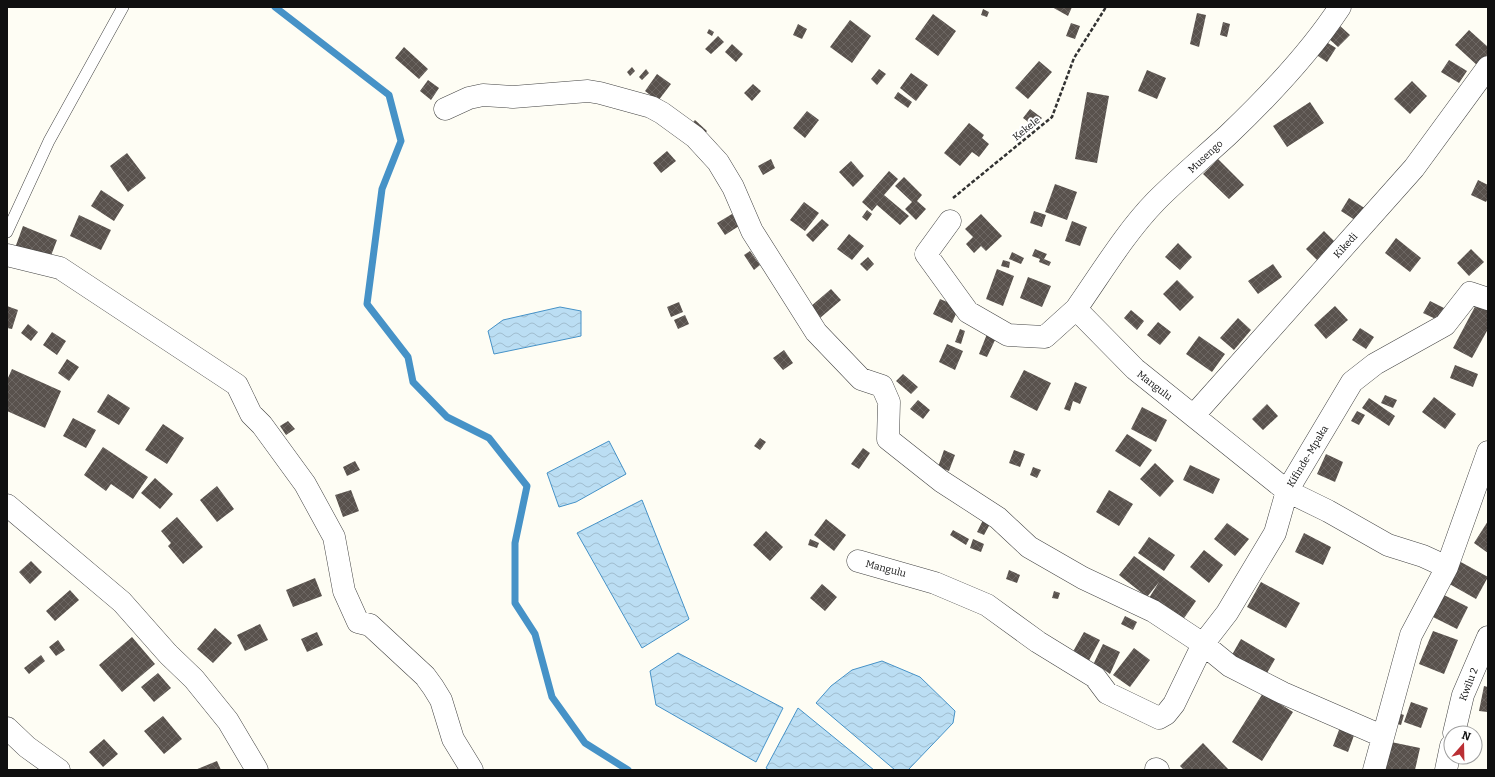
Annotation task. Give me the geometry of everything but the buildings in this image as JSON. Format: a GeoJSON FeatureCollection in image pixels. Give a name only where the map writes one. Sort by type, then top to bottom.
{"type":"FeatureCollection","features":[{"type":"Feature","properties":{"kind":"street","name":"Musengo"},"geometry":{"type":"LineString","coordinates":[[1076,309],[1133,227],[1157,201],[1229,134],[1273,90],[1318,38],[1340,7]]}},
{"type":"Feature","properties":{"kind":"street","name":"Kikedi"},"geometry":{"type":"LineString","coordinates":[[1194,416],[1414,168],[1488,68]]}},
{"type":"Feature","properties":{"kind":"street"},"geometry":{"type":"LineString","coordinates":[[445,109],[469,98],[483,96],[513,97],[588,92],[600,93],[651,107],[662,113],[695,137],[718,162],[733,187],[752,231],[816,332],[861,379],[882,386],[889,402],[888,439],[941,481],[998,518],[1029,547],[1083,578],[1153,611],[1203,644],[1230,666],[1282,693],[1382,736]]}},
{"type":"Feature","properties":{"kind":"street"},"geometry":{"type":"LineString","coordinates":[[950,221],[926,254],[968,312],[1008,335],[1045,337],[1064,318],[1076,309]]}},
{"type":"Feature","properties":{"kind":"street"},"geometry":{"type":"LineString","coordinates":[[7,255],[60,268],[237,385],[251,414],[262,425],[305,484],[334,537],[344,591],[358,622],[370,625],[425,676],[441,700],[453,738],[472,770]]}},
{"type":"Feature","properties":{"kind":"street","name":"Kifinde-Mpaka"},"geometry":{"type":"LineString","coordinates":[[1159,718],[1166,714],[1174,704],[1203,644],[1227,613],[1275,533],[1287,491],[1352,382],[1360,374],[1445,325],[1470,293],[1488,299]]}},
{"type":"Feature","properties":{"kind":"street","name":"Mangulu"},"geometry":{"type":"LineString","coordinates":[[1076,309],[1134,369],[1287,491],[1328,511],[1388,545],[1423,556],[1447,567]]}},
{"type":"Feature","properties":{"kind":"street"},"geometry":{"type":"LineString","coordinates":[[1374,770],[1382,736],[1411,635],[1447,567],[1488,452]]}},
{"type":"Feature","properties":{"kind":"street"},"geometry":{"type":"LineString","coordinates":[[7,505],[122,602],[168,654],[194,679],[228,721],[257,770]]}},
{"type":"Feature","properties":{"kind":"street","name":"Mangulu"},"geometry":{"type":"LineString","coordinates":[[858,561],[899,571],[935,583],[987,605],[1038,642],[1095,677],[1107,693],[1159,718]]}},
{"type":"Feature","properties":{"kind":"street","name":"Kwilu 2"},"geometry":{"type":"LineString","coordinates":[[1456,725],[1462,695],[1488,637]]}},
{"type":"Feature","properties":{"kind":"street"},"geometry":{"type":"LineString","coordinates":[[7,728],[27,746],[59,770]]}},
{"type":"Feature","properties":{"kind":"lane"},"geometry":{"type":"LineString","coordinates":[[7,232],[49,141],[123,7]]}},
{"type":"Feature","properties":{"kind":"path","name":"Kekele"},"geometry":{"type":"LineString","coordinates":[[950,221],[948,203],[1052,117],[1074,58],[1106,7]]}},
{"type":"Feature","properties":{"kind":"water"},"geometry":{"type":"Polygon","coordinates":[[[560,307],[581,311],[581,336],[494,354],[488,331],[503,320],[560,307]]]}},
{"type":"Feature","properties":{"kind":"water"},"geometry":{"type":"Polygon","coordinates":[[[609,441],[626,474],[576,502],[559,507],[547,473],[609,441]]]}},
{"type":"Feature","properties":{"kind":"water"},"geometry":{"type":"Polygon","coordinates":[[[642,500],[689,619],[642,648],[577,533],[642,500]]]}},
{"type":"Feature","properties":{"kind":"water"},"geometry":{"type":"Polygon","coordinates":[[[678,653],[783,708],[756,762],[656,705],[650,671],[678,653]]]}},
{"type":"Feature","properties":{"kind":"water"},"geometry":{"type":"Polygon","coordinates":[[[882,661],[920,677],[955,711],[953,723],[908,770],[895,770],[816,703],[831,686],[852,670],[882,661]]]}},
{"type":"Feature","properties":{"kind":"water"},"geometry":{"type":"Polygon","coordinates":[[[798,708],[874,770],[769,770],[766,768],[798,708]]]}},
{"type":"Feature","properties":{"kind":"waterway"},"geometry":{"type":"LineString","coordinates":[[275,7],[389,95],[401,141],[382,189],[367,304],[408,357],[413,382],[447,417],[489,438],[527,486],[515,543],[515,603],[535,634],[552,697],[585,743],[628,770]]}}]}
